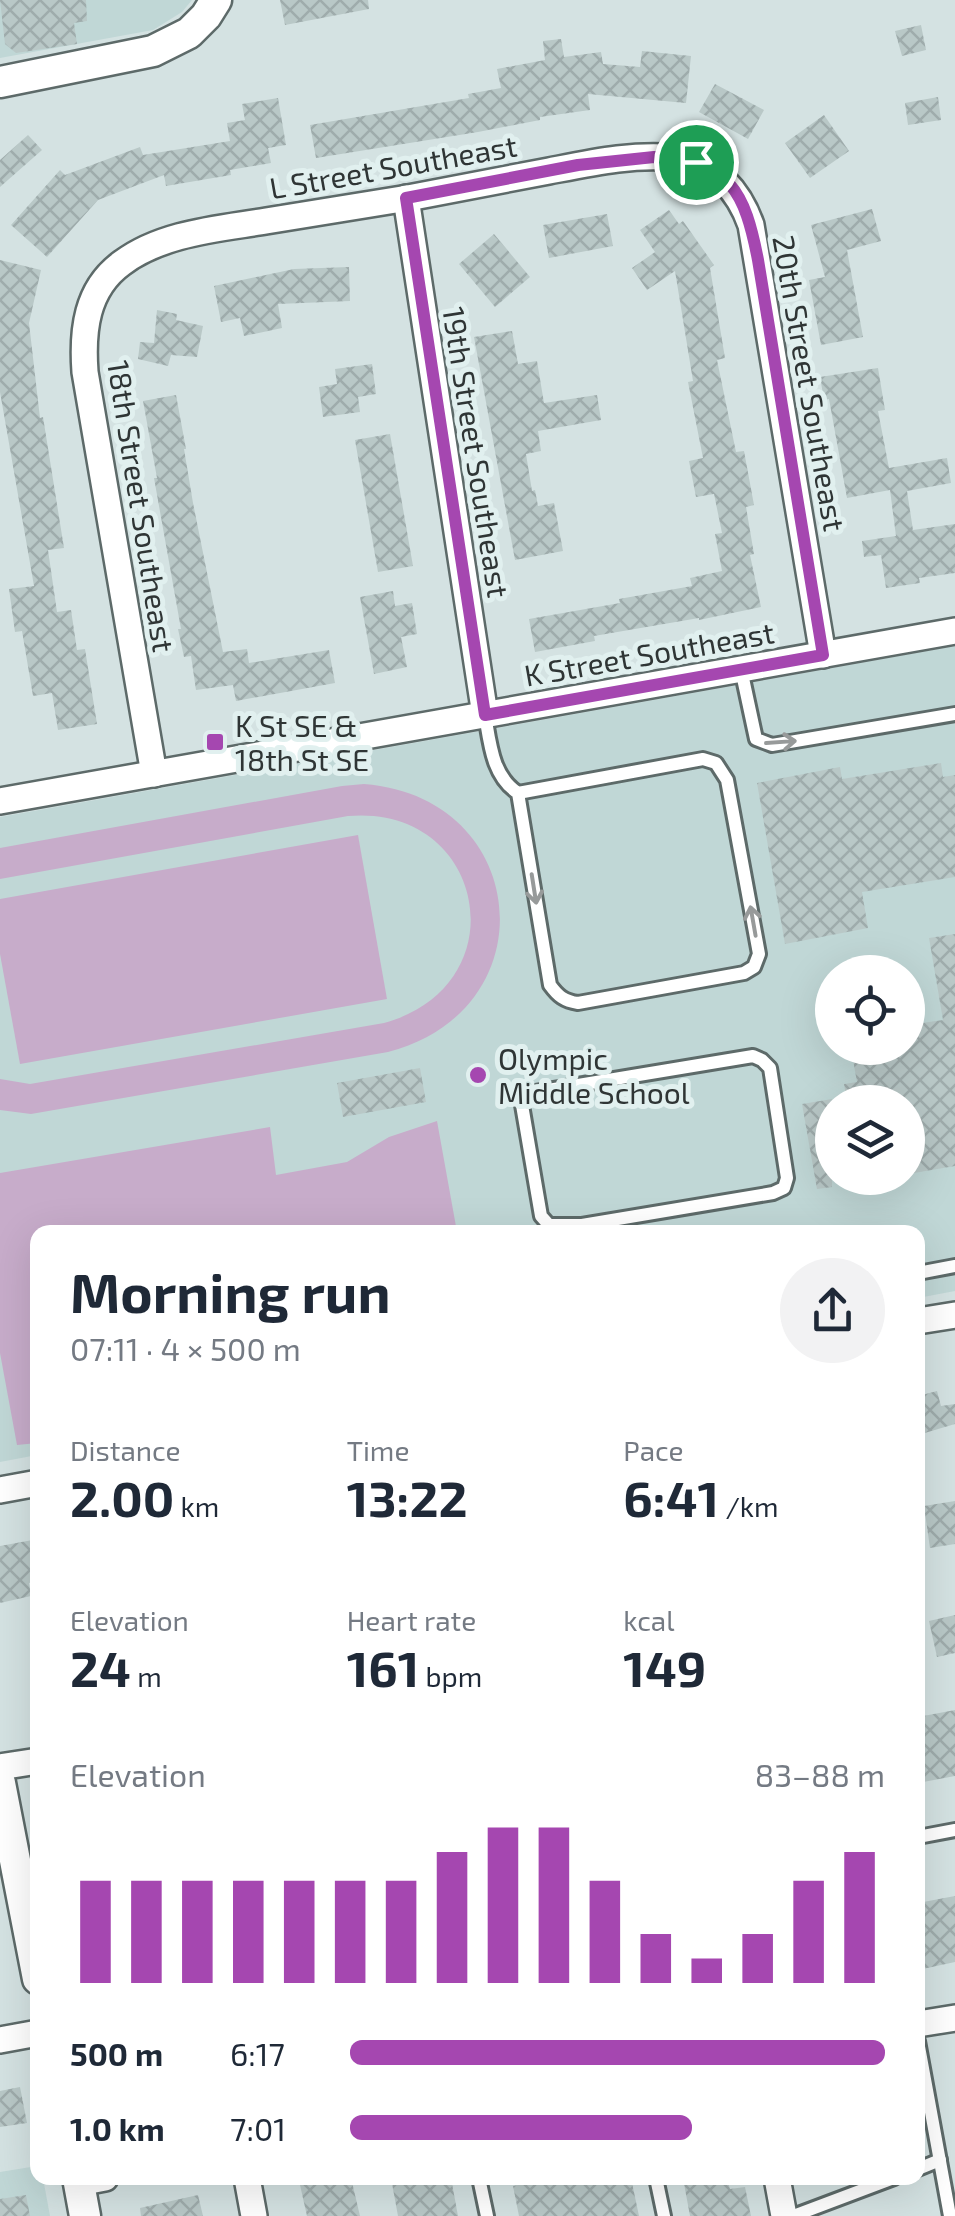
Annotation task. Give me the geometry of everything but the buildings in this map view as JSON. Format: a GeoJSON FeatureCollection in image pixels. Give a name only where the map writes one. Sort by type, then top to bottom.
{"type":"FeatureCollection","features":[{"type":"Feature","properties":{"kind":"street"},"geometry":{"type":"LineString","coordinates":[[0,82],[153,51],[189,33],[216,0]]}},
{"type":"Feature","properties":{"kind":"street","name":"L Street Southeast"},"geometry":{"type":"LineString","coordinates":[[124,261],[160,243],[203,232],[578,165],[678,158]]}},
{"type":"Feature","properties":{"kind":"street","name":"20th Street Southeast"},"geometry":{"type":"LineString","coordinates":[[678,158],[696,162],[723,178],[744,204],[751,225],[823,655]]}},
{"type":"Feature","properties":{"kind":"street","name":"19th Street Southeast"},"geometry":{"type":"LineString","coordinates":[[406,198],[485,715]]}},
{"type":"Feature","properties":{"kind":"street","name":"18th Street Southeast"},"geometry":{"type":"LineString","coordinates":[[124,261],[103,281],[90,306],[84,336],[84,372],[154,774]]}},
{"type":"Feature","properties":{"kind":"street","name":"K Street Southeast"},"geometry":{"type":"LineString","coordinates":[[0,801],[955,631]]}},
{"type":"Feature","properties":{"kind":"street"},"geometry":{"type":"LineString","coordinates":[[925,1321],[955,1315]]}},
{"type":"Feature","properties":{"kind":"street"},"geometry":{"type":"LineString","coordinates":[[0,1490],[30,1484]]}},
{"type":"Feature","properties":{"kind":"street"},"geometry":{"type":"LineString","coordinates":[[0,1767],[30,1761]]}},
{"type":"Feature","properties":{"kind":"street"},"geometry":{"type":"LineString","coordinates":[[0,1782],[16,1900],[30,1950]]}},
{"type":"Feature","properties":{"kind":"street"},"geometry":{"type":"LineString","coordinates":[[925,2023],[955,2018]]}},
{"type":"Feature","properties":{"kind":"street"},"geometry":{"type":"LineString","coordinates":[[0,2040],[30,2035]]}},
{"type":"Feature","properties":{"kind":"street"},"geometry":{"type":"LineString","coordinates":[[86,2216],[87,2185]]}},
{"type":"Feature","properties":{"kind":"street"},"geometry":{"type":"LineString","coordinates":[[248,2185],[254,2216]]}},
{"type":"Feature","properties":{"kind":"street"},"geometry":{"type":"LineString","coordinates":[[778,2185],[784,2216]]}},
{"type":"Feature","properties":{"kind":"lane"},"geometry":{"type":"LineString","coordinates":[[742,669],[756,739],[772,745],[955,714]]}},
{"type":"Feature","properties":{"kind":"lane"},"geometry":{"type":"LineString","coordinates":[[485,715],[494,763],[506,785],[518,793],[703,759],[716,763],[727,780],[736,828],[759,954],[754,967],[744,973],[578,1003],[558,996],[550,984],[518,793]]}},
{"type":"Feature","properties":{"kind":"lane"},"geometry":{"type":"LineString","coordinates":[[548,1225],[541,1216],[522,1105],[525,1098],[536,1092],[753,1056],[770,1068],[787,1178],[784,1188],[603,1225]]}},
{"type":"Feature","properties":{"kind":"lane"},"geometry":{"type":"LineString","coordinates":[[925,1271],[955,1266]]}},
{"type":"Feature","properties":{"kind":"lane"},"geometry":{"type":"LineString","coordinates":[[925,1836],[955,1830]]}},
{"type":"Feature","properties":{"kind":"lane"},"geometry":{"type":"LineString","coordinates":[[925,2079],[950,2216]]}},
{"type":"Feature","properties":{"kind":"lane"},"geometry":{"type":"LineString","coordinates":[[925,2166],[940,2160]]}},
{"type":"Feature","properties":{"kind":"lane"},"geometry":{"type":"LineString","coordinates":[[481,2185],[487,2216]]}},
{"type":"Feature","properties":{"kind":"lane"},"geometry":{"type":"LineString","coordinates":[[657,2185],[664,2216]]}},
{"type":"Feature","properties":{"kind":"lane"},"geometry":{"type":"LineString","coordinates":[[793,2216],[875,2185]]}},
{"type":"Feature","properties":{"kind":"shaded area"},"geometry":{"type":"Polygon","coordinates":[[[0,0],[192,0],[182,12],[153,30],[0,58],[0,0]]]}},
{"type":"Feature","properties":{"kind":"shaded area","name":"Olympic Middle School"},"geometry":{"type":"Polygon","coordinates":[[[955,646],[955,1291],[925,1297],[925,1225],[30,1225],[30,1456],[0,1462],[0,817],[955,646]]]}},
{"type":"Feature","properties":{"kind":"shaded area"},"geometry":{"type":"Polygon","coordinates":[[[364,784],[420,798],[461,825],[488,863],[499,907],[496,952],[476,994],[440,1029],[388,1052],[31,1114],[0,1110],[0,1079],[30,1084],[384,1023],[427,1003],[455,973],[469,938],[469,901],[456,866],[431,838],[395,820],[348,816],[0,879],[0,848],[364,784]]]}},
{"type":"Feature","properties":{"kind":"shaded area"},"geometry":{"type":"Polygon","coordinates":[[[358,835],[387,999],[20,1064],[0,954],[0,899],[358,835]]]}},
{"type":"Feature","properties":{"kind":"shaded area"},"geometry":{"type":"Polygon","coordinates":[[[437,1121],[456,1225],[30,1225],[30,1444],[17,1445],[0,1353],[0,1173],[270,1127],[276,1175],[347,1162],[389,1137],[437,1121]]]}},
{"type":"Feature","properties":{"kind":"shaded area"},"geometry":{"type":"Polygon","coordinates":[[[30,2167],[30,2185],[44,2185],[50,2216],[0,2216],[0,2172],[30,2167]]]}},
{"type":"Feature","properties":{"kind":"place","name":"K St SE & 18th St SE"},"geometry":{"type":"Point","coordinates":[215,742]}},
{"type":"Feature","properties":{"kind":"place","name":"Olympic Middle School"},"geometry":{"type":"Point","coordinates":[478,1075]}},
{"type":"Feature","properties":{"kind":"route"},"geometry":{"type":"LineString","coordinates":[[654,157],[696,162],[723,178],[736,192],[751,225],[823,655],[485,715],[406,198],[606,161],[654,157]]}}]}
